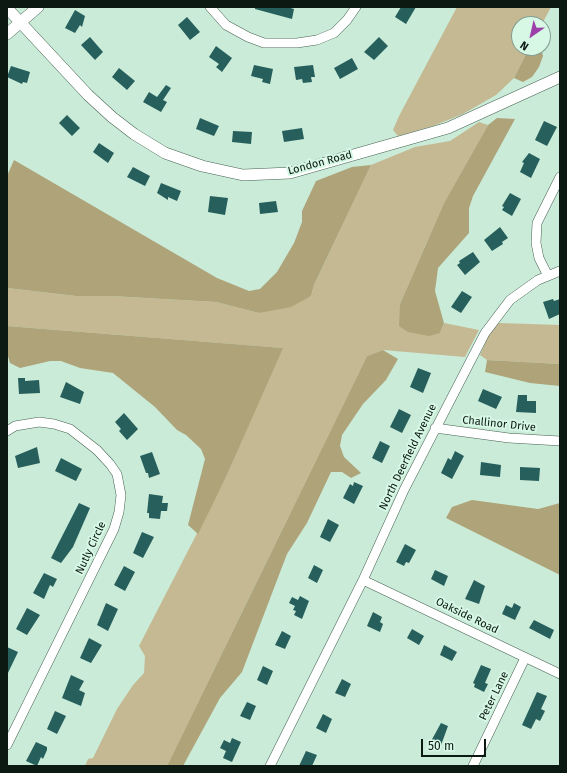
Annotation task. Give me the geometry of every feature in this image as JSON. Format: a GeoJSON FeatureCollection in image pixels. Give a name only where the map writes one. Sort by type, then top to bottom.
{"type":"FeatureCollection","features":[{"type":"Feature","properties":{"kind":"street"},"geometry":{"type":"LineString","coordinates":[[7,34],[38,7]]}},
{"type":"Feature","properties":{"kind":"street"},"geometry":{"type":"LineString","coordinates":[[210,7],[226,25],[248,37],[264,43],[297,43],[317,40],[334,33],[348,20],[356,7]]}},
{"type":"Feature","properties":{"kind":"street","name":"London Road"},"geometry":{"type":"LineString","coordinates":[[7,8],[88,95],[112,117],[134,134],[165,153],[202,166],[243,175],[290,173],[448,128],[560,77]]}},
{"type":"Feature","properties":{"kind":"street"},"geometry":{"type":"LineString","coordinates":[[548,276],[539,258],[536,243],[537,223],[560,177]]}},
{"type":"Feature","properties":{"kind":"street","name":"North Deerfield Avenue"},"geometry":{"type":"LineString","coordinates":[[270,766],[363,580],[435,428],[493,320],[510,300],[538,280],[560,272]]}},
{"type":"Feature","properties":{"kind":"street","name":"Nutly Circle"},"geometry":{"type":"LineString","coordinates":[[7,431],[15,426],[38,422],[54,424],[70,429],[97,450],[110,464],[117,474],[121,495],[119,512],[114,529],[7,745]]}},
{"type":"Feature","properties":{"kind":"street","name":"Challinor Drive"},"geometry":{"type":"LineString","coordinates":[[435,428],[509,438],[560,441]]}},
{"type":"Feature","properties":{"kind":"street","name":"Oakside Road"},"geometry":{"type":"LineString","coordinates":[[363,580],[560,674]]}},
{"type":"Feature","properties":{"kind":"street","name":"Peter Lane"},"geometry":{"type":"LineString","coordinates":[[473,766],[525,658]]}},
{"type":"Feature","properties":{"kind":"shaded area"},"geometry":{"type":"Polygon","coordinates":[[[457,7],[551,7],[546,16],[511,16],[511,56],[525,56],[514,78],[496,95],[463,114],[433,126],[398,136],[393,130],[457,7]]]}},
{"type":"Feature","properties":{"kind":"shaded area"},"geometry":{"type":"Polygon","coordinates":[[[525,56],[543,56],[539,67],[532,77],[523,82],[514,78],[525,56]]]}},
{"type":"Feature","properties":{"kind":"shaded area"},"geometry":{"type":"Polygon","coordinates":[[[497,118],[515,119],[473,196],[469,208],[469,233],[438,268],[435,291],[444,323],[440,333],[429,336],[408,332],[399,326],[400,304],[444,203],[488,125],[497,118]]]}},
{"type":"Feature","properties":{"kind":"shaded area"},"geometry":{"type":"Polygon","coordinates":[[[479,122],[488,125],[444,203],[400,304],[440,333],[444,323],[479,330],[465,357],[383,350],[367,356],[167,766],[85,766],[88,759],[93,758],[117,709],[133,685],[144,673],[145,656],[139,646],[227,475],[282,348],[7,326],[7,288],[76,296],[111,296],[216,302],[259,313],[311,296],[314,285],[371,165],[415,147],[450,141],[479,122]]]}},
{"type":"Feature","properties":{"kind":"shaded area"},"geometry":{"type":"Polygon","coordinates":[[[14,160],[217,278],[249,291],[260,289],[277,272],[294,243],[302,222],[302,211],[316,181],[352,167],[371,165],[314,285],[311,296],[291,307],[259,313],[216,302],[111,296],[76,296],[7,288],[7,176],[14,160]]]}},
{"type":"Feature","properties":{"kind":"shaded area"},"geometry":{"type":"Polygon","coordinates":[[[499,323],[560,325],[560,364],[487,360],[480,355],[492,328],[499,323]]]}},
{"type":"Feature","properties":{"kind":"shaded area"},"geometry":{"type":"Polygon","coordinates":[[[7,326],[283,348],[227,475],[198,534],[188,525],[205,459],[201,449],[186,435],[177,430],[155,407],[113,373],[80,368],[61,361],[50,361],[20,368],[10,363],[7,353],[7,326]]]}},
{"type":"Feature","properties":{"kind":"shaded area"},"geometry":{"type":"Polygon","coordinates":[[[383,350],[398,359],[386,380],[363,404],[342,435],[340,446],[344,457],[361,473],[351,478],[342,472],[331,472],[307,523],[287,554],[242,672],[220,698],[183,766],[167,766],[367,356],[383,350]]]}},
{"type":"Feature","properties":{"kind":"shaded area"},"geometry":{"type":"Polygon","coordinates":[[[487,360],[560,364],[560,386],[530,383],[485,372],[487,360]]]}},
{"type":"Feature","properties":{"kind":"shaded area"},"geometry":{"type":"Polygon","coordinates":[[[472,500],[538,509],[560,503],[560,575],[446,518],[452,507],[472,500]]]}},
{"type":"Feature","properties":{"kind":"building"},"geometry":{"type":"Polygon","coordinates":[[[255,7],[287,7],[294,9],[292,19],[255,9],[255,7]]]}},
{"type":"Feature","properties":{"kind":"building"},"geometry":{"type":"Polygon","coordinates":[[[401,7],[416,7],[406,24],[395,17],[401,7]]]}},
{"type":"Feature","properties":{"kind":"building"},"geometry":{"type":"Polygon","coordinates":[[[75,10],[85,16],[82,27],[80,25],[75,33],[65,28],[75,10]]]}},
{"type":"Feature","properties":{"kind":"building"},"geometry":{"type":"Polygon","coordinates":[[[187,17],[200,32],[190,40],[178,25],[187,17]]]}},
{"type":"Feature","properties":{"kind":"building"},"geometry":{"type":"Polygon","coordinates":[[[90,37],[103,52],[95,60],[81,45],[90,37]]]}},
{"type":"Feature","properties":{"kind":"building"},"geometry":{"type":"Polygon","coordinates":[[[379,37],[388,46],[374,60],[364,52],[379,37]]]}},
{"type":"Feature","properties":{"kind":"building"},"geometry":{"type":"Polygon","coordinates":[[[216,46],[232,58],[222,72],[216,67],[219,64],[209,57],[216,46]]]}},
{"type":"Feature","properties":{"kind":"building"},"geometry":{"type":"Polygon","coordinates":[[[352,58],[358,69],[340,79],[334,68],[352,58]]]}},
{"type":"Feature","properties":{"kind":"building"},"geometry":{"type":"Polygon","coordinates":[[[254,65],[273,69],[270,84],[262,82],[263,79],[251,76],[254,65]]]}},
{"type":"Feature","properties":{"kind":"building"},"geometry":{"type":"Polygon","coordinates":[[[313,65],[315,77],[311,77],[312,82],[303,83],[302,79],[296,80],[294,67],[313,65]]]}},
{"type":"Feature","properties":{"kind":"building"},"geometry":{"type":"Polygon","coordinates":[[[11,66],[30,72],[27,83],[23,82],[22,84],[7,77],[11,66]]]}},
{"type":"Feature","properties":{"kind":"building"},"geometry":{"type":"Polygon","coordinates":[[[119,68],[135,81],[127,90],[112,77],[119,68]]]}},
{"type":"Feature","properties":{"kind":"building"},"geometry":{"type":"Polygon","coordinates":[[[166,85],[171,88],[163,100],[167,102],[161,112],[143,102],[149,92],[157,97],[166,85]]]}},
{"type":"Feature","properties":{"kind":"building"},"geometry":{"type":"Polygon","coordinates":[[[67,115],[80,128],[72,136],[59,123],[67,115]]]}},
{"type":"Feature","properties":{"kind":"building"},"geometry":{"type":"Polygon","coordinates":[[[200,118],[219,126],[214,136],[196,129],[200,118]]]}},
{"type":"Feature","properties":{"kind":"building"},"geometry":{"type":"Polygon","coordinates":[[[544,121],[557,127],[547,146],[535,140],[544,121]]]}},
{"type":"Feature","properties":{"kind":"building"},"geometry":{"type":"Polygon","coordinates":[[[302,128],[304,139],[284,142],[282,131],[302,128]]]}},
{"type":"Feature","properties":{"kind":"building"},"geometry":{"type":"Polygon","coordinates":[[[233,131],[252,132],[251,144],[232,142],[233,131]]]}},
{"type":"Feature","properties":{"kind":"building"},"geometry":{"type":"Polygon","coordinates":[[[99,143],[114,153],[108,163],[93,152],[99,143]]]}},
{"type":"Feature","properties":{"kind":"building"},"geometry":{"type":"Polygon","coordinates":[[[529,153],[540,159],[531,178],[520,172],[524,163],[522,162],[529,153]]]}},
{"type":"Feature","properties":{"kind":"building"},"geometry":{"type":"Polygon","coordinates":[[[133,167],[150,176],[145,186],[127,177],[133,167]]]}},
{"type":"Feature","properties":{"kind":"building"},"geometry":{"type":"Polygon","coordinates":[[[161,183],[181,191],[177,201],[168,197],[168,200],[157,193],[161,183]]]}},
{"type":"Feature","properties":{"kind":"building"},"geometry":{"type":"Polygon","coordinates":[[[510,193],[521,199],[512,216],[502,210],[504,207],[502,206],[510,193]]]}},
{"type":"Feature","properties":{"kind":"building"},"geometry":{"type":"Polygon","coordinates":[[[210,196],[228,198],[225,215],[208,212],[210,196]]]}},
{"type":"Feature","properties":{"kind":"building"},"geometry":{"type":"Polygon","coordinates":[[[276,201],[278,212],[260,214],[259,203],[276,201]]]}},
{"type":"Feature","properties":{"kind":"building"},"geometry":{"type":"Polygon","coordinates":[[[500,227],[508,238],[502,242],[503,244],[492,251],[484,240],[500,227]]]}},
{"type":"Feature","properties":{"kind":"building"},"geometry":{"type":"Polygon","coordinates":[[[473,252],[480,262],[465,275],[457,265],[460,263],[459,261],[473,252]]]}},
{"type":"Feature","properties":{"kind":"building"},"geometry":{"type":"Polygon","coordinates":[[[462,291],[472,297],[461,313],[451,307],[462,291]]]}},
{"type":"Feature","properties":{"kind":"building"},"geometry":{"type":"Polygon","coordinates":[[[553,299],[554,301],[560,299],[560,314],[549,319],[543,302],[553,299]]]}},
{"type":"Feature","properties":{"kind":"building"},"geometry":{"type":"Polygon","coordinates":[[[418,368],[431,373],[423,393],[410,387],[418,368]]]}},
{"type":"Feature","properties":{"kind":"building"},"geometry":{"type":"Polygon","coordinates":[[[18,378],[25,378],[25,381],[39,380],[40,393],[19,394],[18,378]]]}},
{"type":"Feature","properties":{"kind":"building"},"geometry":{"type":"Polygon","coordinates":[[[66,382],[84,392],[80,404],[60,397],[66,382]]]}},
{"type":"Feature","properties":{"kind":"building"},"geometry":{"type":"Polygon","coordinates":[[[483,389],[502,397],[496,409],[478,401],[483,389]]]}},
{"type":"Feature","properties":{"kind":"building"},"geometry":{"type":"Polygon","coordinates":[[[518,395],[527,395],[527,401],[536,401],[536,413],[516,412],[518,395]]]}},
{"type":"Feature","properties":{"kind":"building"},"geometry":{"type":"Polygon","coordinates":[[[399,409],[411,415],[402,433],[390,427],[399,409]]]}},
{"type":"Feature","properties":{"kind":"building"},"geometry":{"type":"Polygon","coordinates":[[[124,413],[138,429],[127,440],[119,431],[121,429],[115,422],[124,413]]]}},
{"type":"Feature","properties":{"kind":"building"},"geometry":{"type":"Polygon","coordinates":[[[380,441],[390,446],[382,463],[372,458],[380,441]]]}},
{"type":"Feature","properties":{"kind":"building"},"geometry":{"type":"Polygon","coordinates":[[[37,447],[40,463],[18,468],[15,456],[37,447]]]}},
{"type":"Feature","properties":{"kind":"building"},"geometry":{"type":"Polygon","coordinates":[[[455,451],[464,456],[452,479],[441,473],[448,458],[451,460],[455,451]]]}},
{"type":"Feature","properties":{"kind":"building"},"geometry":{"type":"Polygon","coordinates":[[[152,452],[160,474],[149,478],[140,456],[152,452]]]}},
{"type":"Feature","properties":{"kind":"building"},"geometry":{"type":"Polygon","coordinates":[[[61,458],[82,469],[76,481],[55,471],[61,458]]]}},
{"type":"Feature","properties":{"kind":"building"},"geometry":{"type":"Polygon","coordinates":[[[481,462],[501,465],[500,477],[480,475],[481,462]]]}},
{"type":"Feature","properties":{"kind":"building"},"geometry":{"type":"Polygon","coordinates":[[[520,467],[540,468],[539,481],[520,480],[520,467]]]}},
{"type":"Feature","properties":{"kind":"building"},"geometry":{"type":"Polygon","coordinates":[[[354,482],[363,486],[354,504],[343,498],[350,484],[353,486],[354,482]]]}},
{"type":"Feature","properties":{"kind":"building"},"geometry":{"type":"Polygon","coordinates":[[[149,494],[163,496],[162,503],[168,503],[167,511],[161,511],[160,519],[149,518],[149,513],[147,513],[149,494]]]}},
{"type":"Feature","properties":{"kind":"building"},"geometry":{"type":"Polygon","coordinates":[[[79,503],[90,508],[73,547],[61,563],[51,558],[79,503]]]}},
{"type":"Feature","properties":{"kind":"building"},"geometry":{"type":"Polygon","coordinates":[[[328,519],[339,525],[330,542],[320,537],[328,519]]]}},
{"type":"Feature","properties":{"kind":"building"},"geometry":{"type":"Polygon","coordinates":[[[142,532],[154,537],[143,558],[133,553],[142,532]]]}},
{"type":"Feature","properties":{"kind":"building"},"geometry":{"type":"Polygon","coordinates":[[[405,544],[416,550],[409,563],[406,562],[404,566],[396,562],[405,544]]]}},
{"type":"Feature","properties":{"kind":"building"},"geometry":{"type":"Polygon","coordinates":[[[314,565],[323,570],[317,583],[308,578],[314,565]]]}},
{"type":"Feature","properties":{"kind":"building"},"geometry":{"type":"Polygon","coordinates":[[[124,566],[135,572],[125,591],[114,585],[124,566]]]}},
{"type":"Feature","properties":{"kind":"building"},"geometry":{"type":"Polygon","coordinates":[[[435,570],[448,576],[444,586],[431,579],[435,570]]]}},
{"type":"Feature","properties":{"kind":"building"},"geometry":{"type":"Polygon","coordinates":[[[44,573],[57,579],[53,587],[50,585],[44,599],[33,593],[44,573]]]}},
{"type":"Feature","properties":{"kind":"building"},"geometry":{"type":"Polygon","coordinates":[[[474,580],[485,586],[479,604],[465,599],[474,580]]]}},
{"type":"Feature","properties":{"kind":"building"},"geometry":{"type":"Polygon","coordinates":[[[300,596],[309,601],[302,619],[294,615],[296,611],[293,610],[295,606],[289,603],[292,597],[298,600],[300,596]]]}},
{"type":"Feature","properties":{"kind":"building"},"geometry":{"type":"Polygon","coordinates":[[[106,603],[118,609],[108,631],[97,625],[106,603]]]}},
{"type":"Feature","properties":{"kind":"building"},"geometry":{"type":"Polygon","coordinates":[[[514,603],[521,607],[515,620],[502,614],[506,605],[512,608],[514,603]]]}},
{"type":"Feature","properties":{"kind":"building"},"geometry":{"type":"Polygon","coordinates":[[[27,608],[40,615],[27,635],[16,629],[27,608]]]}},
{"type":"Feature","properties":{"kind":"building"},"geometry":{"type":"Polygon","coordinates":[[[373,612],[382,617],[380,622],[383,624],[380,632],[367,626],[373,612]]]}},
{"type":"Feature","properties":{"kind":"building"},"geometry":{"type":"Polygon","coordinates":[[[534,620],[554,630],[550,639],[529,628],[534,620]]]}},
{"type":"Feature","properties":{"kind":"building"},"geometry":{"type":"Polygon","coordinates":[[[412,629],[424,636],[419,645],[407,638],[412,629]]]}},
{"type":"Feature","properties":{"kind":"building"},"geometry":{"type":"Polygon","coordinates":[[[282,631],[291,636],[285,649],[275,645],[282,631]]]}},
{"type":"Feature","properties":{"kind":"building"},"geometry":{"type":"Polygon","coordinates":[[[89,638],[102,645],[91,663],[80,658],[89,638]]]}},
{"type":"Feature","properties":{"kind":"building"},"geometry":{"type":"Polygon","coordinates":[[[444,645],[457,652],[452,661],[440,655],[444,645]]]}},
{"type":"Feature","properties":{"kind":"building"},"geometry":{"type":"Polygon","coordinates":[[[7,647],[18,652],[7,675],[7,647]]]}},
{"type":"Feature","properties":{"kind":"building"},"geometry":{"type":"Polygon","coordinates":[[[481,665],[491,669],[485,683],[488,684],[484,692],[474,687],[475,684],[473,683],[481,665]]]}},
{"type":"Feature","properties":{"kind":"building"},"geometry":{"type":"Polygon","coordinates":[[[263,666],[273,671],[267,685],[257,680],[263,666]]]}},
{"type":"Feature","properties":{"kind":"building"},"geometry":{"type":"Polygon","coordinates":[[[71,675],[84,681],[79,690],[85,693],[81,706],[62,698],[71,675]]]}},
{"type":"Feature","properties":{"kind":"building"},"geometry":{"type":"Polygon","coordinates":[[[342,679],[351,684],[345,697],[335,693],[342,679]]]}},
{"type":"Feature","properties":{"kind":"building"},"geometry":{"type":"Polygon","coordinates":[[[537,692],[547,696],[541,709],[545,711],[540,721],[536,719],[531,729],[522,725],[537,692]]]}},
{"type":"Feature","properties":{"kind":"building"},"geometry":{"type":"Polygon","coordinates":[[[247,702],[256,706],[250,720],[240,716],[247,702]]]}},
{"type":"Feature","properties":{"kind":"building"},"geometry":{"type":"Polygon","coordinates":[[[55,711],[66,716],[57,734],[47,729],[55,711]]]}},
{"type":"Feature","properties":{"kind":"building"},"geometry":{"type":"Polygon","coordinates":[[[323,714],[332,719],[326,733],[316,728],[323,714]]]}},
{"type":"Feature","properties":{"kind":"building"},"geometry":{"type":"Polygon","coordinates":[[[441,723],[448,726],[440,748],[430,743],[441,723]]]}},
{"type":"Feature","properties":{"kind":"building"},"geometry":{"type":"Polygon","coordinates":[[[232,738],[241,742],[232,762],[223,758],[226,751],[220,748],[224,740],[230,743],[232,738]]]}},
{"type":"Feature","properties":{"kind":"building"},"geometry":{"type":"Polygon","coordinates":[[[36,742],[47,747],[43,759],[41,757],[37,766],[26,761],[36,742]]]}},
{"type":"Feature","properties":{"kind":"building"},"geometry":{"type":"Polygon","coordinates":[[[306,751],[317,755],[312,766],[299,766],[306,751]]]}}]}
